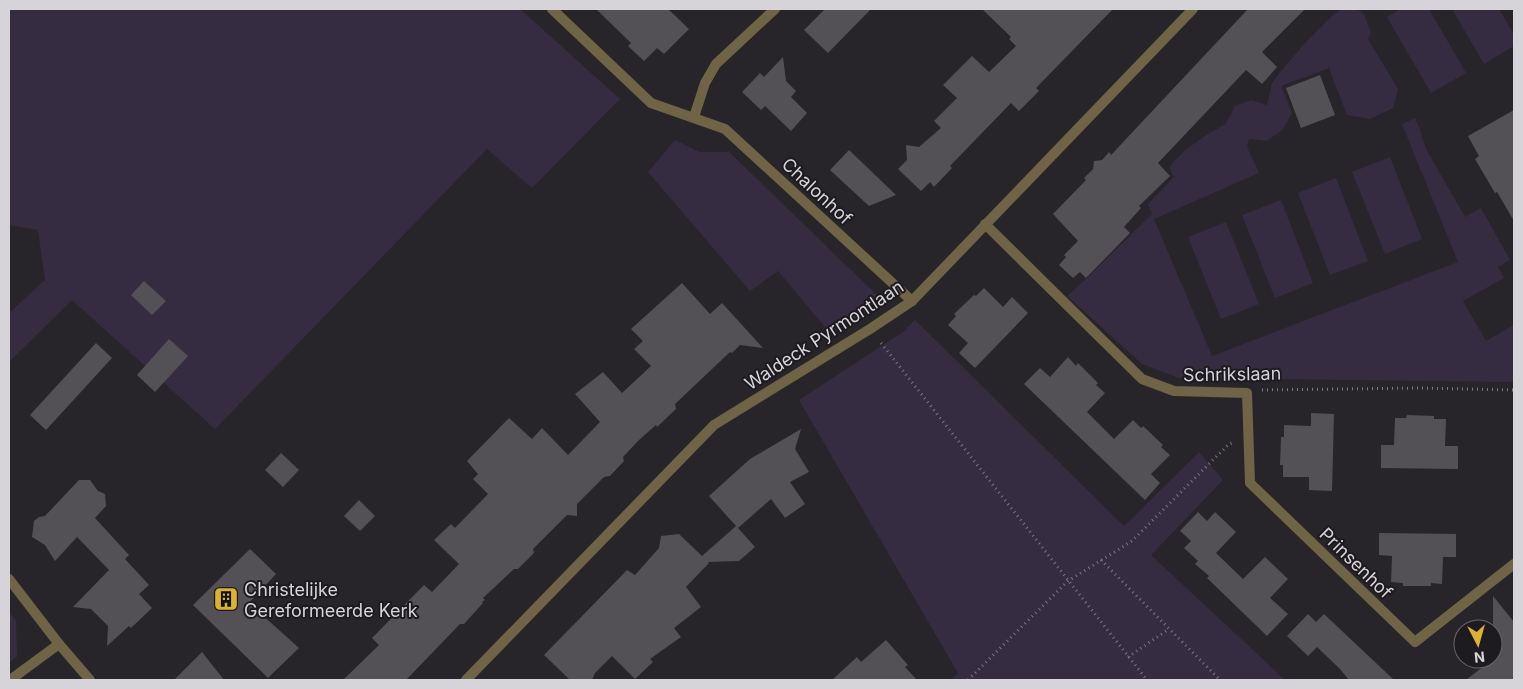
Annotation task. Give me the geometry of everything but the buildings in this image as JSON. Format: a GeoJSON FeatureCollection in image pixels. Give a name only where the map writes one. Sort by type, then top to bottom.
{"type":"FeatureCollection","features":[{"type":"Feature","properties":{"kind":"street","name":"Chalonhof"},"geometry":{"type":"LineString","coordinates":[[552,9],[651,102],[725,129],[912,301]]}},
{"type":"Feature","properties":{"kind":"street"},"geometry":{"type":"LineString","coordinates":[[694,117],[705,83],[716,64],[775,9]]}},
{"type":"Feature","properties":{"kind":"street","name":"Waldeck Pyrmontlaan"},"geometry":{"type":"LineString","coordinates":[[466,680],[714,425],[912,301],[1193,9]]}},
{"type":"Feature","properties":{"kind":"street","name":"Schrikslaan"},"geometry":{"type":"LineString","coordinates":[[985,224],[1142,379],[1174,391],[1247,393]]}},
{"type":"Feature","properties":{"kind":"street","name":"Prinsenhof"},"geometry":{"type":"LineString","coordinates":[[1247,393],[1250,483],[1415,642],[1514,564]]}},
{"type":"Feature","properties":{"kind":"street"},"geometry":{"type":"LineString","coordinates":[[9,579],[59,644],[90,680]]}},
{"type":"Feature","properties":{"kind":"street"},"geometry":{"type":"LineString","coordinates":[[10,680],[59,644]]}},
{"type":"Feature","properties":{"kind":"path"},"geometry":{"type":"LineString","coordinates":[[870,329],[1147,680]]}},
{"type":"Feature","properties":{"kind":"path","name":"Schrikslaan"},"geometry":{"type":"LineString","coordinates":[[1247,393],[1265,389],[1420,388],[1514,390]]}},
{"type":"Feature","properties":{"kind":"path"},"geometry":{"type":"LineString","coordinates":[[968,680],[1068,581],[1132,541],[1229,444],[1248,439]]}},
{"type":"Feature","properties":{"kind":"path"},"geometry":{"type":"LineString","coordinates":[[1102,560],[1220,680]]}},
{"type":"Feature","properties":{"kind":"path"},"geometry":{"type":"LineString","coordinates":[[1128,657],[1169,629]]}},
{"type":"Feature","properties":{"kind":"shaded area"},"geometry":{"type":"Polygon","coordinates":[[[9,9],[520,9],[620,99],[532,188],[487,149],[215,429],[72,300],[9,362],[9,313],[45,280],[38,230],[9,225],[9,9]]]}},
{"type":"Feature","properties":{"kind":"shaded area"},"geometry":{"type":"Polygon","coordinates":[[[1343,9],[1360,11],[1365,17],[1371,34],[1368,39],[1398,89],[1393,108],[1370,119],[1347,115],[1329,68],[1281,86],[1292,113],[1283,129],[1267,141],[1249,139],[1247,147],[1259,173],[1154,219],[1212,356],[1458,262],[1402,124],[1415,118],[1426,149],[1465,217],[1481,208],[1510,260],[1498,267],[1504,278],[1463,301],[1486,341],[1514,325],[1514,382],[1179,378],[1142,364],[1067,296],[1152,214],[1148,204],[1174,177],[1169,167],[1185,150],[1226,124],[1235,106],[1251,100],[1267,105],[1272,83],[1281,71],[1333,15],[1343,9]]]}},
{"type":"Feature","properties":{"kind":"shaded area"},"geometry":{"type":"Polygon","coordinates":[[[1401,9],[1429,9],[1466,73],[1431,93],[1387,17],[1401,9]]]}},
{"type":"Feature","properties":{"kind":"shaded area"},"geometry":{"type":"Polygon","coordinates":[[[1452,9],[1499,9],[1514,35],[1514,46],[1484,64],[1452,9]]]}},
{"type":"Feature","properties":{"kind":"shaded area"},"geometry":{"type":"Polygon","coordinates":[[[675,140],[699,152],[729,152],[881,299],[868,311],[830,333],[778,271],[750,291],[648,172],[675,140]]]}},
{"type":"Feature","properties":{"kind":"shaded area"},"geometry":{"type":"Polygon","coordinates":[[[1390,157],[1422,239],[1385,254],[1352,172],[1390,157]]]}},
{"type":"Feature","properties":{"kind":"shaded area"},"geometry":{"type":"Polygon","coordinates":[[[1336,178],[1368,261],[1330,275],[1298,193],[1336,178]]]}},
{"type":"Feature","properties":{"kind":"shaded area"},"geometry":{"type":"Polygon","coordinates":[[[1281,200],[1313,283],[1275,298],[1242,215],[1281,200]]]}},
{"type":"Feature","properties":{"kind":"shaded area"},"geometry":{"type":"Polygon","coordinates":[[[1226,222],[1259,304],[1221,319],[1188,237],[1226,222]]]}},
{"type":"Feature","properties":{"kind":"shaded area"},"geometry":{"type":"Polygon","coordinates":[[[915,320],[1124,526],[1199,452],[1223,480],[1151,555],[1285,680],[951,680],[958,673],[799,400],[903,332],[915,320]]]}},
{"type":"Feature","properties":{"kind":"shaded area"},"geometry":{"type":"Polygon","coordinates":[[[9,612],[16,621],[17,656],[9,663],[9,612]]]}},
{"type":"Feature","properties":{"kind":"place","name":"Christelijke Gereformeerde Kerk"},"geometry":{"type":"Point","coordinates":[226,599]}}]}
